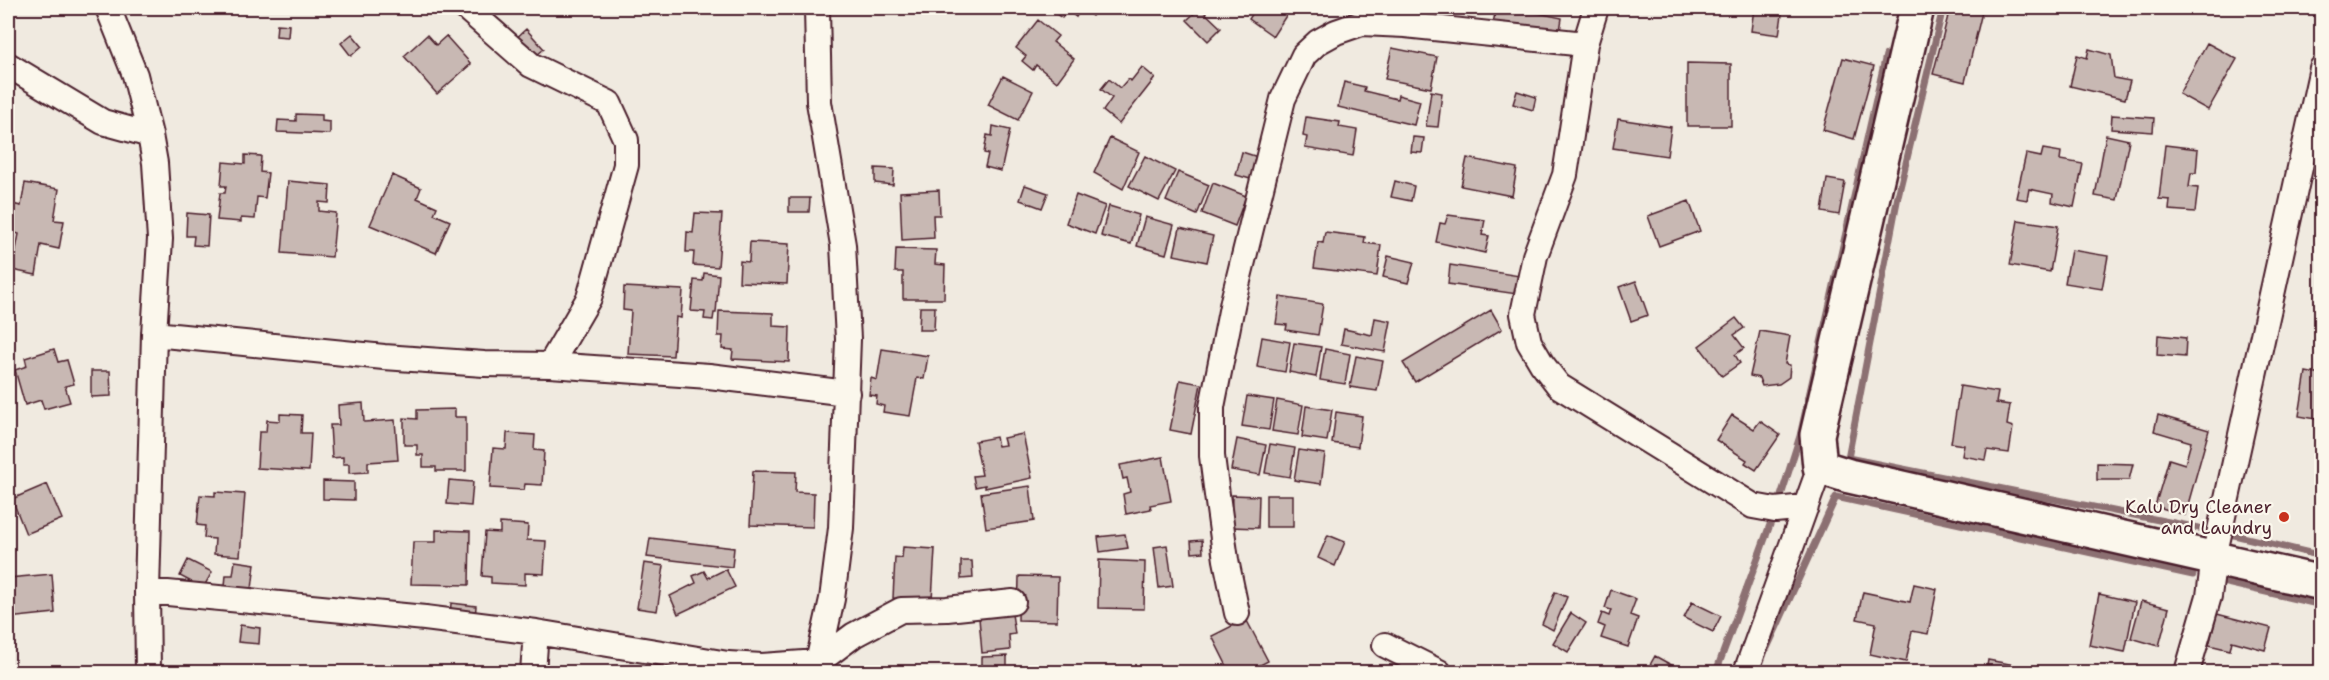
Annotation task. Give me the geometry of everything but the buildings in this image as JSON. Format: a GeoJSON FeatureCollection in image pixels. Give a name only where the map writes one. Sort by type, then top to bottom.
{"type":"FeatureCollection","features":[{"type":"Feature","properties":{"kind":"street"},"geometry":{"type":"LineString","coordinates":[[108,8],[135,75],[150,135],[155,163],[160,239],[154,334],[147,591],[148,672]]}},
{"type":"Feature","properties":{"kind":"street"},"geometry":{"type":"LineString","coordinates":[[466,8],[531,65],[609,103],[626,140],[626,165],[588,298],[550,364]]}},
{"type":"Feature","properties":{"kind":"street"},"geometry":{"type":"LineString","coordinates":[[817,8],[819,102],[843,245],[848,339],[841,528],[821,667]]}},
{"type":"Feature","properties":{"kind":"street"},"geometry":{"type":"LineString","coordinates":[[1596,8],[1585,44],[1565,175],[1535,256],[1523,314],[1529,342],[1559,386],[1753,506],[1775,510],[1806,507]]}},
{"type":"Feature","properties":{"kind":"street"},"geometry":{"type":"LineString","coordinates":[[1746,672],[1820,467],[1817,435],[1917,8]]}},
{"type":"Feature","properties":{"kind":"street"},"geometry":{"type":"LineString","coordinates":[[1237,613],[1227,571],[1212,456],[1212,407],[1230,312],[1283,99],[1304,55],[1318,42],[1336,32],[1362,23],[1406,25],[1585,44]]}},
{"type":"Feature","properties":{"kind":"street"},"geometry":{"type":"LineString","coordinates":[[8,64],[103,122],[150,135]]}},
{"type":"Feature","properties":{"kind":"street"},"geometry":{"type":"LineString","coordinates":[[2187,672],[2209,596],[2214,557],[2318,102],[2322,68]]}},
{"type":"Feature","properties":{"kind":"street"},"geometry":{"type":"LineString","coordinates":[[154,334],[384,357],[484,364],[550,364],[709,376],[847,393]]}},
{"type":"Feature","properties":{"kind":"street"},"geometry":{"type":"LineString","coordinates":[[1820,467],[1849,476],[2322,583]]}},
{"type":"Feature","properties":{"kind":"street"},"geometry":{"type":"LineString","coordinates":[[147,591],[425,618],[536,632],[728,664],[821,667],[854,635],[901,610],[947,609],[1012,602]]}},
{"type":"Feature","properties":{"kind":"street"},"geometry":{"type":"LineString","coordinates":[[533,672],[536,632]]}},
{"type":"Feature","properties":{"kind":"street"},"geometry":{"type":"LineString","coordinates":[[1385,645],[1439,672]]}},
{"type":"Feature","properties":{"kind":"waterway"},"geometry":{"type":"LineString","coordinates":[[1943,8],[1898,196],[1848,458],[2199,528]]}},
{"type":"Feature","properties":{"kind":"waterway"},"geometry":{"type":"LineString","coordinates":[[1780,499],[1800,436],[1886,55]]}},
{"type":"Feature","properties":{"kind":"waterway"},"geometry":{"type":"LineString","coordinates":[[1767,648],[1836,497],[2193,575]]}},
{"type":"Feature","properties":{"kind":"waterway"},"geometry":{"type":"LineString","coordinates":[[1716,672],[1771,522]]}},
{"type":"Feature","properties":{"kind":"waterway"},"geometry":{"type":"LineString","coordinates":[[2226,533],[2322,556]]}},
{"type":"Feature","properties":{"kind":"waterway"},"geometry":{"type":"LineString","coordinates":[[2218,581],[2322,605]]}},
{"type":"Feature","properties":{"kind":"place","name":"Kalu Dry Cleaner and Laundry"},"geometry":{"type":"Point","coordinates":[2284,517]}}]}
